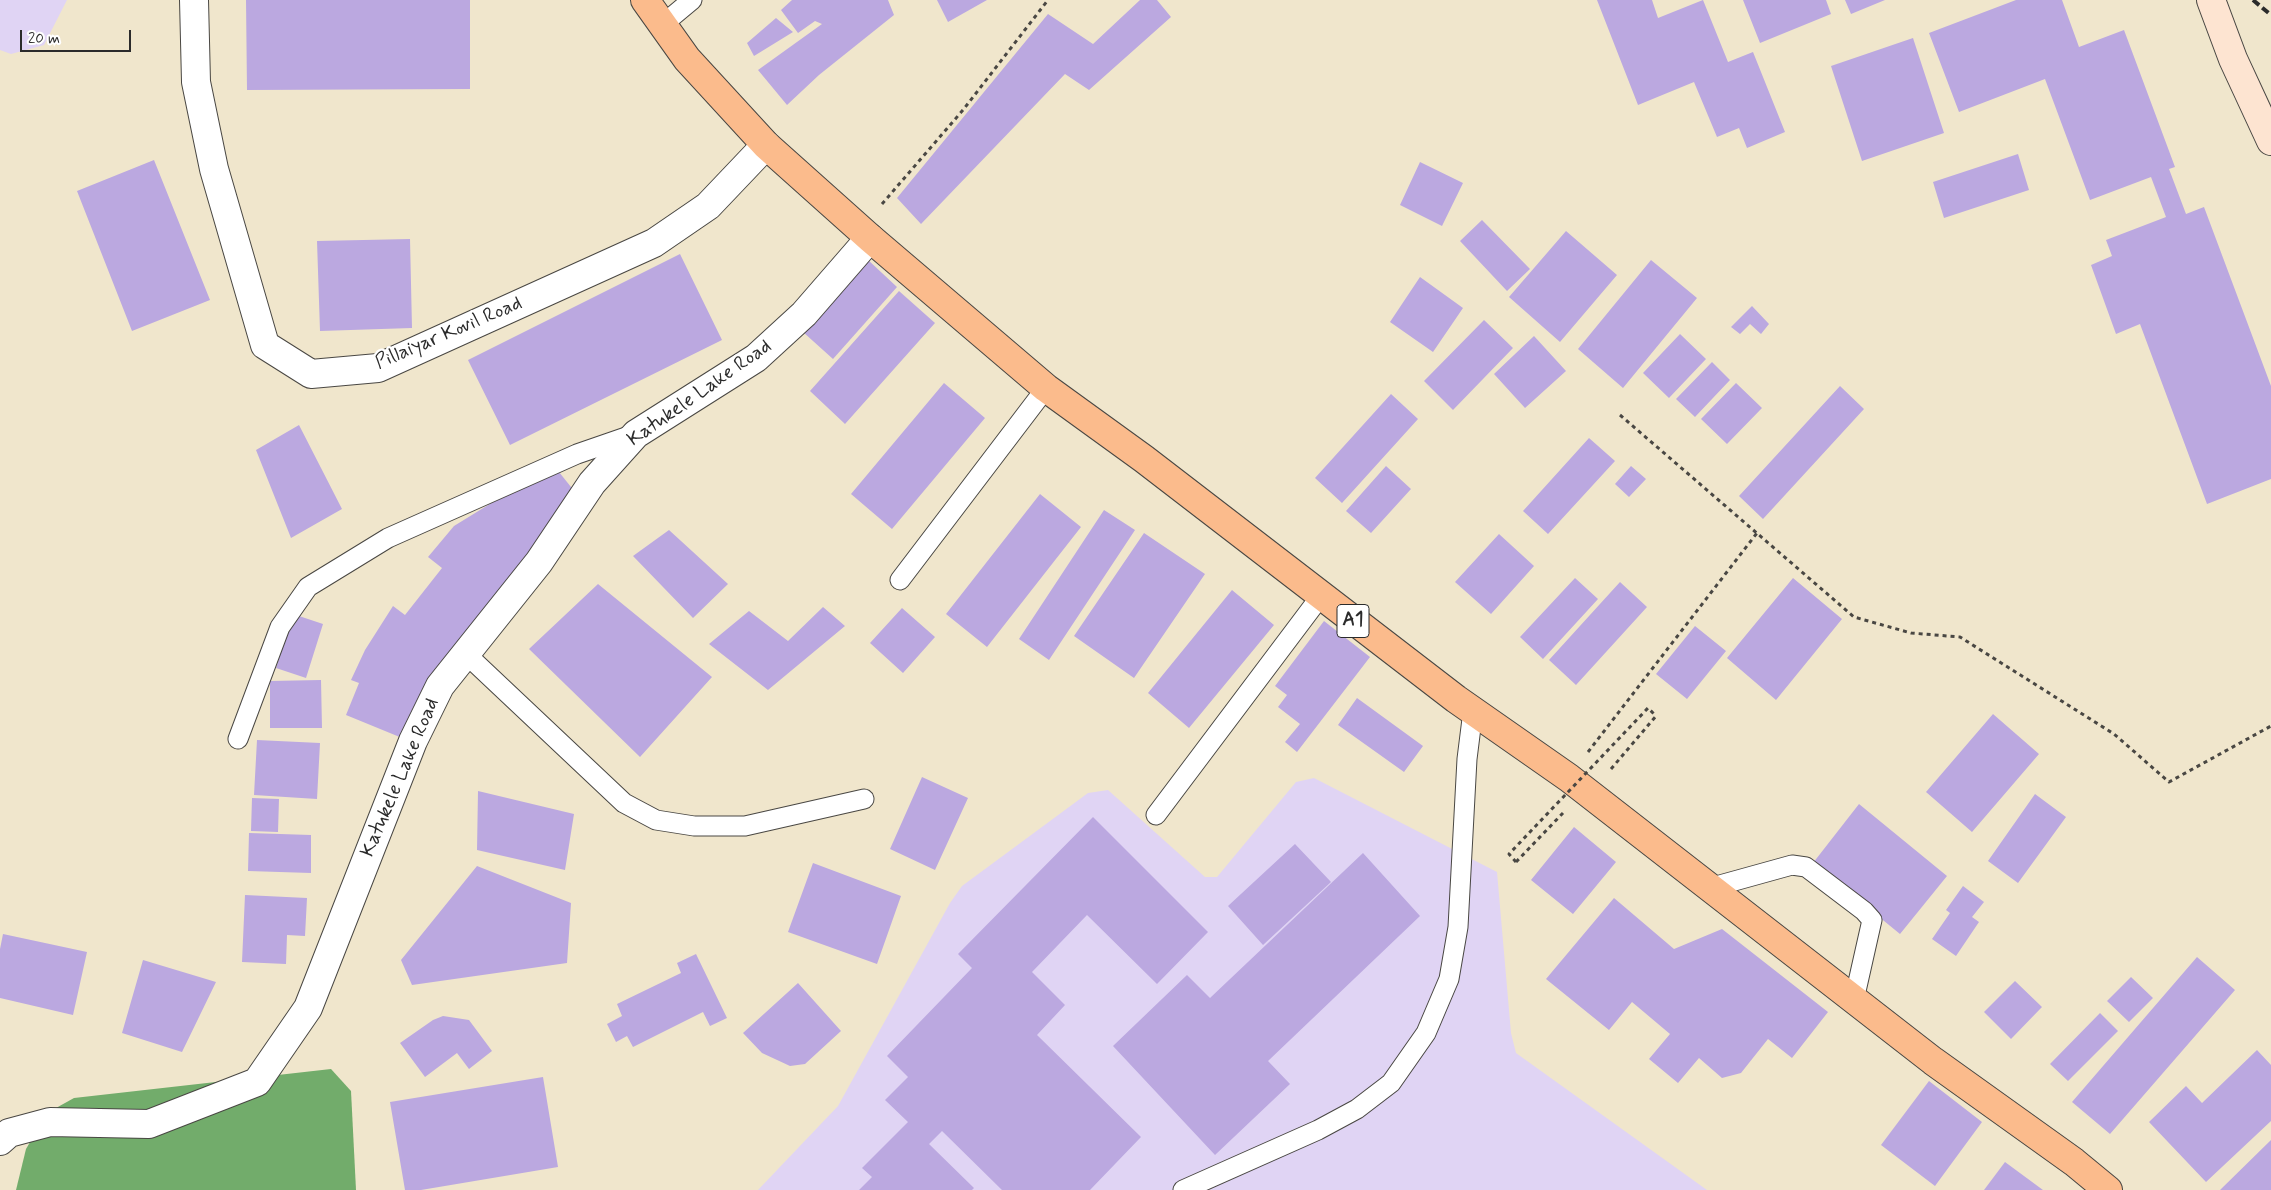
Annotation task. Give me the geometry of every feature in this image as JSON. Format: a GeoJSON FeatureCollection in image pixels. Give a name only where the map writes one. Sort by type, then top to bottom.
{"type":"FeatureCollection","features":[{"type":"Feature","properties":{"kind":"highway","name":"A1"},"geometry":{"type":"LineString","coordinates":[[645,0],[688,59],[766,145],[865,233],[1046,388],[1144,459],[1320,597],[1473,711],[1569,778],[1933,1061],[2074,1162],[2108,1190]]}},
{"type":"Feature","properties":{"kind":"main road"},"geometry":{"type":"LineString","coordinates":[[2211,0],[2233,59],[2271,142]]}},
{"type":"Feature","properties":{"kind":"street","name":"Pillaiyar Kovil Road"},"geometry":{"type":"LineString","coordinates":[[194,0],[196,82],[214,169],[265,345],[311,374],[378,368],[654,243],[708,206],[766,145]]}},
{"type":"Feature","properties":{"kind":"street","name":"Katukele Lake Road"},"geometry":{"type":"LineString","coordinates":[[0,1141],[9,1133],[50,1122],[149,1124],[257,1082],[308,1008],[413,741],[440,686],[539,562],[592,484],[636,434],[756,358],[804,314],[865,233]]}},
{"type":"Feature","properties":{"kind":"lane"},"geometry":{"type":"LineString","coordinates":[[662,25],[692,0]]}},
{"type":"Feature","properties":{"kind":"lane"},"geometry":{"type":"LineString","coordinates":[[900,580],[1046,388]]}},
{"type":"Feature","properties":{"kind":"lane"},"geometry":{"type":"LineString","coordinates":[[238,740],[280,627],[308,587],[388,538],[578,454],[636,434]]}},
{"type":"Feature","properties":{"kind":"lane"},"geometry":{"type":"LineString","coordinates":[[1156,815],[1320,597]]}},
{"type":"Feature","properties":{"kind":"lane"},"geometry":{"type":"LineString","coordinates":[[466,654],[624,803],[656,820],[694,826],[745,826],[864,799]]}},
{"type":"Feature","properties":{"kind":"lane"},"geometry":{"type":"LineString","coordinates":[[1183,1190],[1318,1130],[1357,1109],[1391,1083],[1426,1033],[1449,979],[1458,927],[1467,759],[1473,711]]}},
{"type":"Feature","properties":{"kind":"lane"},"geometry":{"type":"LineString","coordinates":[[1709,888],[1792,865],[1806,867],[1864,910],[1872,920],[1854,1000]]}},
{"type":"Feature","properties":{"kind":"path"},"geometry":{"type":"LineString","coordinates":[[865,233],[1048,0]]}},
{"type":"Feature","properties":{"kind":"path"},"geometry":{"type":"LineString","coordinates":[[1620,415],[1854,617],[1911,633],[1960,637],[2114,734],[2169,782],[2271,726]]}},
{"type":"Feature","properties":{"kind":"path"},"geometry":{"type":"LineString","coordinates":[[1569,778],[1757,533]]}},
{"type":"Feature","properties":{"kind":"path"},"geometry":{"type":"LineString","coordinates":[[1550,826],[1516,862],[1509,854],[1648,708],[1656,716],[1628,750]]}},
{"type":"Feature","properties":{"kind":"shaded area"},"geometry":{"type":"Polygon","coordinates":[[[0,0],[67,0],[44,45],[11,54],[0,50],[0,0]]]}},
{"type":"Feature","properties":{"kind":"shaded area"},"geometry":{"type":"Polygon","coordinates":[[[1314,778],[1497,872],[1511,1033],[1516,1053],[1707,1190],[758,1190],[838,1106],[950,903],[962,886],[1088,793],[1108,790],[1205,877],[1217,877],[1296,782],[1314,778]]]}},
{"type":"Feature","properties":{"kind":"green space"},"geometry":{"type":"Polygon","coordinates":[[[331,1069],[351,1091],[356,1190],[16,1190],[26,1149],[47,1113],[74,1098],[331,1069]]]}},
{"type":"Feature","properties":{"kind":"building"},"geometry":{"type":"Polygon","coordinates":[[[246,0],[470,0],[470,89],[247,90],[246,0]]]}},
{"type":"Feature","properties":{"kind":"building"},"geometry":{"type":"Polygon","coordinates":[[[792,0],[888,0],[894,15],[819,75],[787,105],[758,70],[822,24],[815,21],[798,33],[781,10],[792,0]]]}},
{"type":"Feature","properties":{"kind":"building"},"geometry":{"type":"Polygon","coordinates":[[[937,0],[987,0],[948,22],[937,0]]]}},
{"type":"Feature","properties":{"kind":"building"},"geometry":{"type":"Polygon","coordinates":[[[1140,0],[1157,0],[1171,17],[1089,90],[1065,74],[921,224],[897,198],[1048,14],[1093,44],[1140,0]]]}},
{"type":"Feature","properties":{"kind":"building"},"geometry":{"type":"Polygon","coordinates":[[[1597,0],[1652,0],[1658,18],[1703,0],[1728,62],[1753,52],[1785,132],[1747,148],[1739,128],[1717,137],[1694,82],[1638,105],[1597,0]]]}},
{"type":"Feature","properties":{"kind":"building"},"geometry":{"type":"Polygon","coordinates":[[[1743,0],[1826,0],[1831,14],[1760,43],[1743,0]]]}},
{"type":"Feature","properties":{"kind":"building"},"geometry":{"type":"Polygon","coordinates":[[[1845,0],[1885,0],[1851,14],[1845,0]]]}},
{"type":"Feature","properties":{"kind":"building"},"geometry":{"type":"Polygon","coordinates":[[[2016,0],[2062,0],[2079,47],[2124,30],[2175,167],[2169,169],[2186,214],[2204,207],[2271,386],[2271,479],[2207,504],[2140,324],[2116,334],[2091,265],[2112,256],[2106,240],[2166,217],[2151,177],[2090,200],[2045,79],[1959,112],[1929,33],[2016,0]]]}},
{"type":"Feature","properties":{"kind":"building"},"geometry":{"type":"Polygon","coordinates":[[[776,18],[793,32],[754,56],[747,43],[776,18]]]}},
{"type":"Feature","properties":{"kind":"building"},"geometry":{"type":"Polygon","coordinates":[[[1913,38],[1944,133],[1862,161],[1831,66],[1913,38]]]}},
{"type":"Feature","properties":{"kind":"building"},"geometry":{"type":"Polygon","coordinates":[[[2018,154],[2029,190],[1944,218],[1933,182],[2018,154]]]}},
{"type":"Feature","properties":{"kind":"building"},"geometry":{"type":"Polygon","coordinates":[[[154,160],[210,300],[132,331],[77,191],[154,160]]]}},
{"type":"Feature","properties":{"kind":"building"},"geometry":{"type":"Polygon","coordinates":[[[1420,162],[1463,183],[1442,226],[1400,205],[1420,162]]]}},
{"type":"Feature","properties":{"kind":"building"},"geometry":{"type":"Polygon","coordinates":[[[1482,220],[1530,269],[1507,291],[1460,241],[1482,220]]]}},
{"type":"Feature","properties":{"kind":"building"},"geometry":{"type":"Polygon","coordinates":[[[1566,231],[1617,275],[1560,342],[1509,297],[1566,231]]]}},
{"type":"Feature","properties":{"kind":"building"},"geometry":{"type":"Polygon","coordinates":[[[410,239],[412,328],[320,331],[317,241],[410,239]]]}},
{"type":"Feature","properties":{"kind":"building"},"geometry":{"type":"Polygon","coordinates":[[[680,254],[722,340],[510,445],[468,360],[680,254]]]}},
{"type":"Feature","properties":{"kind":"building"},"geometry":{"type":"Polygon","coordinates":[[[867,259],[897,287],[833,359],[803,332],[867,259]]]}},
{"type":"Feature","properties":{"kind":"building"},"geometry":{"type":"Polygon","coordinates":[[[1651,260],[1697,298],[1623,388],[1578,349],[1651,260]]]}},
{"type":"Feature","properties":{"kind":"building"},"geometry":{"type":"Polygon","coordinates":[[[1420,277],[1463,308],[1433,352],[1390,322],[1420,277]]]}},
{"type":"Feature","properties":{"kind":"building"},"geometry":{"type":"Polygon","coordinates":[[[899,291],[935,323],[845,424],[810,391],[899,291]]]}},
{"type":"Feature","properties":{"kind":"building"},"geometry":{"type":"Polygon","coordinates":[[[1752,306],[1769,324],[1761,334],[1750,324],[1740,334],[1731,327],[1752,306]]]}},
{"type":"Feature","properties":{"kind":"building"},"geometry":{"type":"Polygon","coordinates":[[[1484,320],[1513,348],[1453,410],[1424,381],[1484,320]]]}},
{"type":"Feature","properties":{"kind":"building"},"geometry":{"type":"Polygon","coordinates":[[[1680,334],[1706,359],[1669,398],[1643,373],[1680,334]]]}},
{"type":"Feature","properties":{"kind":"building"},"geometry":{"type":"Polygon","coordinates":[[[1534,336],[1566,371],[1525,408],[1494,374],[1534,336]]]}},
{"type":"Feature","properties":{"kind":"building"},"geometry":{"type":"Polygon","coordinates":[[[1712,362],[1730,380],[1695,417],[1676,399],[1712,362]]]}},
{"type":"Feature","properties":{"kind":"building"},"geometry":{"type":"Polygon","coordinates":[[[944,383],[985,418],[892,529],[851,494],[944,383]]]}},
{"type":"Feature","properties":{"kind":"building"},"geometry":{"type":"Polygon","coordinates":[[[1736,383],[1762,408],[1727,444],[1701,419],[1736,383]]]}},
{"type":"Feature","properties":{"kind":"building"},"geometry":{"type":"Polygon","coordinates":[[[1840,386],[1864,409],[1763,519],[1739,496],[1840,386]]]}},
{"type":"Feature","properties":{"kind":"building"},"geometry":{"type":"Polygon","coordinates":[[[1391,394],[1418,419],[1342,503],[1315,478],[1391,394]]]}},
{"type":"Feature","properties":{"kind":"building"},"geometry":{"type":"Polygon","coordinates":[[[299,425],[342,509],[291,538],[256,450],[299,425]]]}},
{"type":"Feature","properties":{"kind":"building"},"geometry":{"type":"Polygon","coordinates":[[[1589,438],[1615,461],[1548,534],[1523,511],[1589,438]]]}},
{"type":"Feature","properties":{"kind":"building"},"geometry":{"type":"Polygon","coordinates":[[[1386,466],[1411,489],[1371,533],[1346,511],[1386,466]]]}},
{"type":"Feature","properties":{"kind":"building"},"geometry":{"type":"Polygon","coordinates":[[[1631,466],[1646,479],[1629,497],[1615,484],[1631,466]]]}},
{"type":"Feature","properties":{"kind":"building"},"geometry":{"type":"Polygon","coordinates":[[[555,467],[579,497],[451,651],[407,740],[346,715],[359,683],[351,680],[365,650],[393,606],[405,615],[442,568],[428,557],[454,526],[524,483],[555,467]]]}},
{"type":"Feature","properties":{"kind":"building"},"geometry":{"type":"Polygon","coordinates":[[[1040,494],[1081,527],[987,647],[946,614],[1040,494]]]}},
{"type":"Feature","properties":{"kind":"building"},"geometry":{"type":"Polygon","coordinates":[[[1104,510],[1135,530],[1049,660],[1019,639],[1104,510]]]}},
{"type":"Feature","properties":{"kind":"building"},"geometry":{"type":"Polygon","coordinates":[[[669,530],[728,584],[693,618],[633,556],[669,530]]]}},
{"type":"Feature","properties":{"kind":"building"},"geometry":{"type":"Polygon","coordinates":[[[1144,533],[1205,574],[1134,678],[1074,636],[1144,533]]]}},
{"type":"Feature","properties":{"kind":"building"},"geometry":{"type":"Polygon","coordinates":[[[1499,534],[1534,566],[1491,614],[1455,582],[1499,534]]]}},
{"type":"Feature","properties":{"kind":"building"},"geometry":{"type":"Polygon","coordinates":[[[1575,578],[1598,599],[1543,659],[1520,637],[1575,578]]]}},
{"type":"Feature","properties":{"kind":"building"},"geometry":{"type":"Polygon","coordinates":[[[1793,578],[1842,619],[1776,700],[1727,658],[1793,578]]]}},
{"type":"Feature","properties":{"kind":"building"},"geometry":{"type":"Polygon","coordinates":[[[1620,582],[1647,607],[1576,685],[1549,660],[1620,582]]]}},
{"type":"Feature","properties":{"kind":"building"},"geometry":{"type":"Polygon","coordinates":[[[598,584],[712,677],[640,757],[529,649],[598,584]]]}},
{"type":"Feature","properties":{"kind":"building"},"geometry":{"type":"Polygon","coordinates":[[[1232,590],[1274,625],[1189,728],[1148,693],[1232,590]]]}},
{"type":"Feature","properties":{"kind":"building"},"geometry":{"type":"Polygon","coordinates":[[[823,607],[845,626],[768,690],[709,644],[749,611],[788,641],[823,607]]]}},
{"type":"Feature","properties":{"kind":"building"},"geometry":{"type":"Polygon","coordinates":[[[902,608],[935,637],[903,673],[870,643],[902,608]]]}},
{"type":"Feature","properties":{"kind":"building"},"geometry":{"type":"Polygon","coordinates":[[[293,614],[323,624],[306,678],[276,668],[293,614]]]}},
{"type":"Feature","properties":{"kind":"building"},"geometry":{"type":"Polygon","coordinates":[[[1324,621],[1370,657],[1297,752],[1285,742],[1300,724],[1278,707],[1287,695],[1275,686],[1324,621]]]}},
{"type":"Feature","properties":{"kind":"building"},"geometry":{"type":"Polygon","coordinates":[[[1695,626],[1726,651],[1687,699],[1656,674],[1695,626]]]}},
{"type":"Feature","properties":{"kind":"building"},"geometry":{"type":"Polygon","coordinates":[[[321,680],[322,728],[270,728],[270,681],[321,680]]]}},
{"type":"Feature","properties":{"kind":"building"},"geometry":{"type":"Polygon","coordinates":[[[1357,698],[1423,746],[1404,772],[1338,725],[1357,698]]]}},
{"type":"Feature","properties":{"kind":"building"},"geometry":{"type":"Polygon","coordinates":[[[1993,714],[2039,754],[1972,832],[1926,792],[1993,714]]]}},
{"type":"Feature","properties":{"kind":"building"},"geometry":{"type":"Polygon","coordinates":[[[257,740],[320,743],[317,799],[254,795],[257,740]]]}},
{"type":"Feature","properties":{"kind":"building"},"geometry":{"type":"Polygon","coordinates":[[[922,777],[968,798],[935,870],[890,849],[922,777]]]}},
{"type":"Feature","properties":{"kind":"building"},"geometry":{"type":"Polygon","coordinates":[[[478,791],[574,814],[565,870],[477,850],[478,791]]]}},
{"type":"Feature","properties":{"kind":"building"},"geometry":{"type":"Polygon","coordinates":[[[2035,794],[2066,817],[2018,883],[1988,861],[2035,794]]]}},
{"type":"Feature","properties":{"kind":"building"},"geometry":{"type":"Polygon","coordinates":[[[252,798],[279,799],[278,832],[251,831],[252,798]]]}},
{"type":"Feature","properties":{"kind":"building"},"geometry":{"type":"Polygon","coordinates":[[[1859,804],[1947,876],[1900,934],[1813,863],[1859,804]]]}},
{"type":"Feature","properties":{"kind":"building"},"geometry":{"type":"Polygon","coordinates":[[[1093,817],[1208,932],[1157,984],[1087,915],[1032,972],[1065,1005],[1037,1035],[1141,1137],[1090,1190],[1002,1190],[942,1131],[929,1144],[974,1188],[972,1190],[859,1190],[872,1177],[862,1168],[908,1122],[885,1100],[908,1077],[887,1056],[972,968],[958,954],[1093,817]]]}},
{"type":"Feature","properties":{"kind":"building"},"geometry":{"type":"Polygon","coordinates":[[[1574,827],[1616,862],[1573,914],[1531,880],[1574,827]]]}},
{"type":"Feature","properties":{"kind":"building"},"geometry":{"type":"Polygon","coordinates":[[[249,833],[311,835],[311,873],[248,871],[249,833]]]}},
{"type":"Feature","properties":{"kind":"building"},"geometry":{"type":"Polygon","coordinates":[[[1295,844],[1331,882],[1263,945],[1228,906],[1295,844]]]}},
{"type":"Feature","properties":{"kind":"building"},"geometry":{"type":"Polygon","coordinates":[[[1363,853],[1420,916],[1268,1061],[1290,1084],[1215,1155],[1113,1046],[1187,975],[1210,998],[1363,853]]]}},
{"type":"Feature","properties":{"kind":"building"},"geometry":{"type":"Polygon","coordinates":[[[813,863],[901,896],[877,964],[788,932],[813,863]]]}},
{"type":"Feature","properties":{"kind":"building"},"geometry":{"type":"Polygon","coordinates":[[[477,866],[571,903],[567,963],[412,985],[401,960],[477,866]]]}},
{"type":"Feature","properties":{"kind":"building"},"geometry":{"type":"Polygon","coordinates":[[[1963,886],[1984,902],[1972,917],[1979,922],[1956,956],[1932,939],[1950,913],[1946,910],[1963,886]]]}},
{"type":"Feature","properties":{"kind":"building"},"geometry":{"type":"Polygon","coordinates":[[[245,895],[307,898],[305,936],[287,935],[286,964],[242,962],[245,895]]]}},
{"type":"Feature","properties":{"kind":"building"},"geometry":{"type":"Polygon","coordinates":[[[1614,898],[1674,949],[1722,929],[1828,1012],[1792,1058],[1768,1039],[1741,1073],[1722,1078],[1699,1058],[1678,1083],[1649,1059],[1670,1034],[1632,1002],[1609,1030],[1546,979],[1614,898]]]}},
{"type":"Feature","properties":{"kind":"building"},"geometry":{"type":"Polygon","coordinates":[[[3,934],[87,952],[73,1015],[0,998],[0,949],[3,934]]]}},
{"type":"Feature","properties":{"kind":"building"},"geometry":{"type":"Polygon","coordinates":[[[696,954],[727,1018],[710,1026],[703,1012],[633,1047],[627,1036],[616,1042],[607,1024],[622,1016],[617,1004],[681,973],[677,963],[696,954]]]}},
{"type":"Feature","properties":{"kind":"building"},"geometry":{"type":"Polygon","coordinates":[[[2197,957],[2235,990],[2110,1134],[2072,1102],[2197,957]]]}},
{"type":"Feature","properties":{"kind":"building"},"geometry":{"type":"Polygon","coordinates":[[[143,960],[216,982],[182,1052],[122,1033],[143,960]]]}},
{"type":"Feature","properties":{"kind":"building"},"geometry":{"type":"Polygon","coordinates":[[[2131,977],[2153,998],[2129,1022],[2107,1001],[2131,977]]]}},
{"type":"Feature","properties":{"kind":"building"},"geometry":{"type":"Polygon","coordinates":[[[2015,981],[2042,1007],[2011,1039],[1984,1012],[2015,981]]]}},
{"type":"Feature","properties":{"kind":"building"},"geometry":{"type":"Polygon","coordinates":[[[798,983],[841,1031],[805,1064],[790,1066],[762,1053],[743,1033],[798,983]]]}},
{"type":"Feature","properties":{"kind":"building"},"geometry":{"type":"Polygon","coordinates":[[[2100,1013],[2118,1031],[2068,1081],[2050,1064],[2100,1013]]]}},
{"type":"Feature","properties":{"kind":"building"},"geometry":{"type":"Polygon","coordinates":[[[443,1016],[469,1020],[492,1051],[469,1069],[457,1053],[425,1077],[400,1043],[433,1020],[443,1016]]]}},
{"type":"Feature","properties":{"kind":"building"},"geometry":{"type":"Polygon","coordinates":[[[2257,1050],[2271,1065],[2271,1121],[2206,1182],[2149,1122],[2186,1086],[2202,1103],[2257,1050]]]}},
{"type":"Feature","properties":{"kind":"building"},"geometry":{"type":"Polygon","coordinates":[[[543,1077],[558,1167],[421,1190],[405,1190],[390,1102],[543,1077]]]}},
{"type":"Feature","properties":{"kind":"building"},"geometry":{"type":"Polygon","coordinates":[[[1929,1081],[1982,1122],[1935,1186],[1881,1145],[1929,1081]]]}},
{"type":"Feature","properties":{"kind":"building"},"geometry":{"type":"Polygon","coordinates":[[[2271,1140],[2271,1190],[2220,1190],[2271,1140]]]}},
{"type":"Feature","properties":{"kind":"building"},"geometry":{"type":"Polygon","coordinates":[[[2005,1162],[2043,1190],[1984,1190],[2005,1162]]]}},
{"type":"Feature","properties":{"kind":"railway"},"geometry":{"type":"LineString","coordinates":[[2253,0],[2271,15]]}}]}
